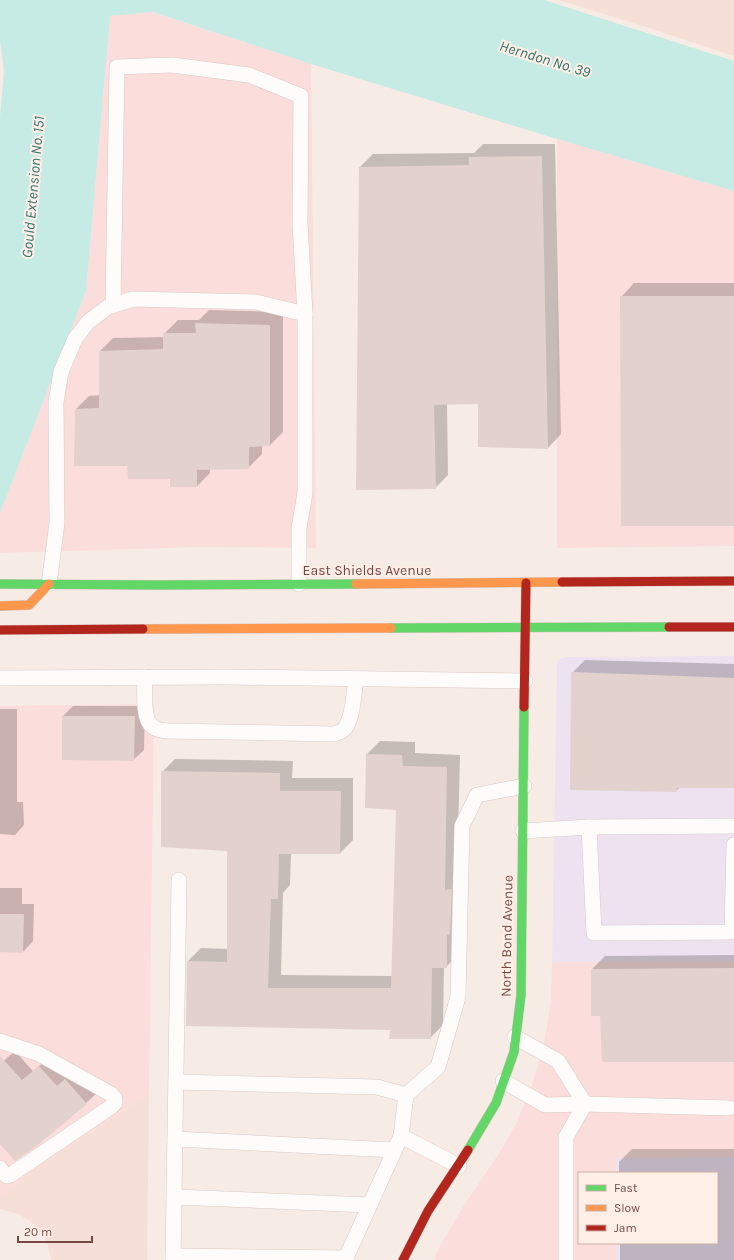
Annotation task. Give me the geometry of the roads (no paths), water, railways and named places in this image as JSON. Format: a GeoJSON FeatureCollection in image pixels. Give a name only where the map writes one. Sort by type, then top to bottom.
{"type":"FeatureCollection","features":[{"type":"Feature","properties":{"kind":"main road","name":"East Shields Avenue"},"geometry":{"type":"LineString","coordinates":[[0,584],[299,584],[734,581]]}},
{"type":"Feature","properties":{"kind":"main road","name":"North Bond Avenue"},"geometry":{"type":"LineString","coordinates":[[403,1260],[428,1211],[459,1166],[496,1103],[514,1052],[521,995],[526,583]]}},
{"type":"Feature","properties":{"kind":"main road"},"geometry":{"type":"LineString","coordinates":[[0,606],[29,605],[49,584]]}},
{"type":"Feature","properties":{"kind":"main road"},"geometry":{"type":"LineString","coordinates":[[0,630],[734,627]]}},
{"type":"Feature","properties":{"kind":"lane"},"geometry":{"type":"LineString","coordinates":[[113,305],[117,67],[172,65],[249,75],[301,96],[300,223],[305,314],[305,493],[299,528],[299,584]]}},
{"type":"Feature","properties":{"kind":"lane"},"geometry":{"type":"LineString","coordinates":[[49,584],[57,523],[56,402],[61,372],[75,339],[88,322],[108,307],[133,299],[256,302],[305,314]]}},
{"type":"Feature","properties":{"kind":"lane"},"geometry":{"type":"LineString","coordinates":[[0,678],[145,677],[525,681]]}},
{"type":"Feature","properties":{"kind":"lane"},"geometry":{"type":"LineString","coordinates":[[145,677],[146,714],[151,726],[158,730],[334,734],[341,732],[346,728],[348,723],[356,679]]}},
{"type":"Feature","properties":{"kind":"lane"},"geometry":{"type":"LineString","coordinates":[[179,880],[173,1258],[346,1259],[401,1136],[406,1095],[438,1067],[458,998],[462,826],[476,795],[524,786]]}},
{"type":"Feature","properties":{"kind":"lane"},"geometry":{"type":"LineString","coordinates":[[523,831],[589,827],[734,826]]}},
{"type":"Feature","properties":{"kind":"lane"},"geometry":{"type":"LineString","coordinates":[[589,827],[594,933],[732,932],[734,845]]}},
{"type":"Feature","properties":{"kind":"lane"},"geometry":{"type":"LineString","coordinates":[[515,1037],[558,1061],[585,1104]]}},
{"type":"Feature","properties":{"kind":"lane"},"geometry":{"type":"LineString","coordinates":[[0,1041],[39,1054],[111,1094],[115,1099],[115,1103],[112,1106],[12,1174],[7,1176],[0,1168]]}},
{"type":"Feature","properties":{"kind":"lane"},"geometry":{"type":"LineString","coordinates":[[503,1081],[545,1105],[585,1104],[729,1108]]}},
{"type":"Feature","properties":{"kind":"lane"},"geometry":{"type":"LineString","coordinates":[[176,1082],[377,1087],[406,1095]]}},
{"type":"Feature","properties":{"kind":"lane"},"geometry":{"type":"LineString","coordinates":[[566,1260],[566,1137],[585,1104]]}},
{"type":"Feature","properties":{"kind":"lane"},"geometry":{"type":"LineString","coordinates":[[401,1136],[459,1166]]}},
{"type":"Feature","properties":{"kind":"lane"},"geometry":{"type":"LineString","coordinates":[[175,1139],[394,1150]]}},
{"type":"Feature","properties":{"kind":"lane"},"geometry":{"type":"LineString","coordinates":[[174,1197],[369,1205]]}},
{"type":"Feature","properties":{"kind":"water"},"geometry":{"type":"Polygon","coordinates":[[[0,0],[544,0],[734,61],[734,191],[311,64],[153,12],[110,16],[86,291],[0,513],[0,117],[4,71],[0,39],[0,0]]]}},
{"type":"Feature","properties":{"kind":"water label","name":"Herndon No. 39"},"geometry":{"type":"Point","coordinates":[545,59]}},
{"type":"Feature","properties":{"kind":"water label","name":"Gould Extension No. 151"},"geometry":{"type":"Point","coordinates":[33,187]}}]}
